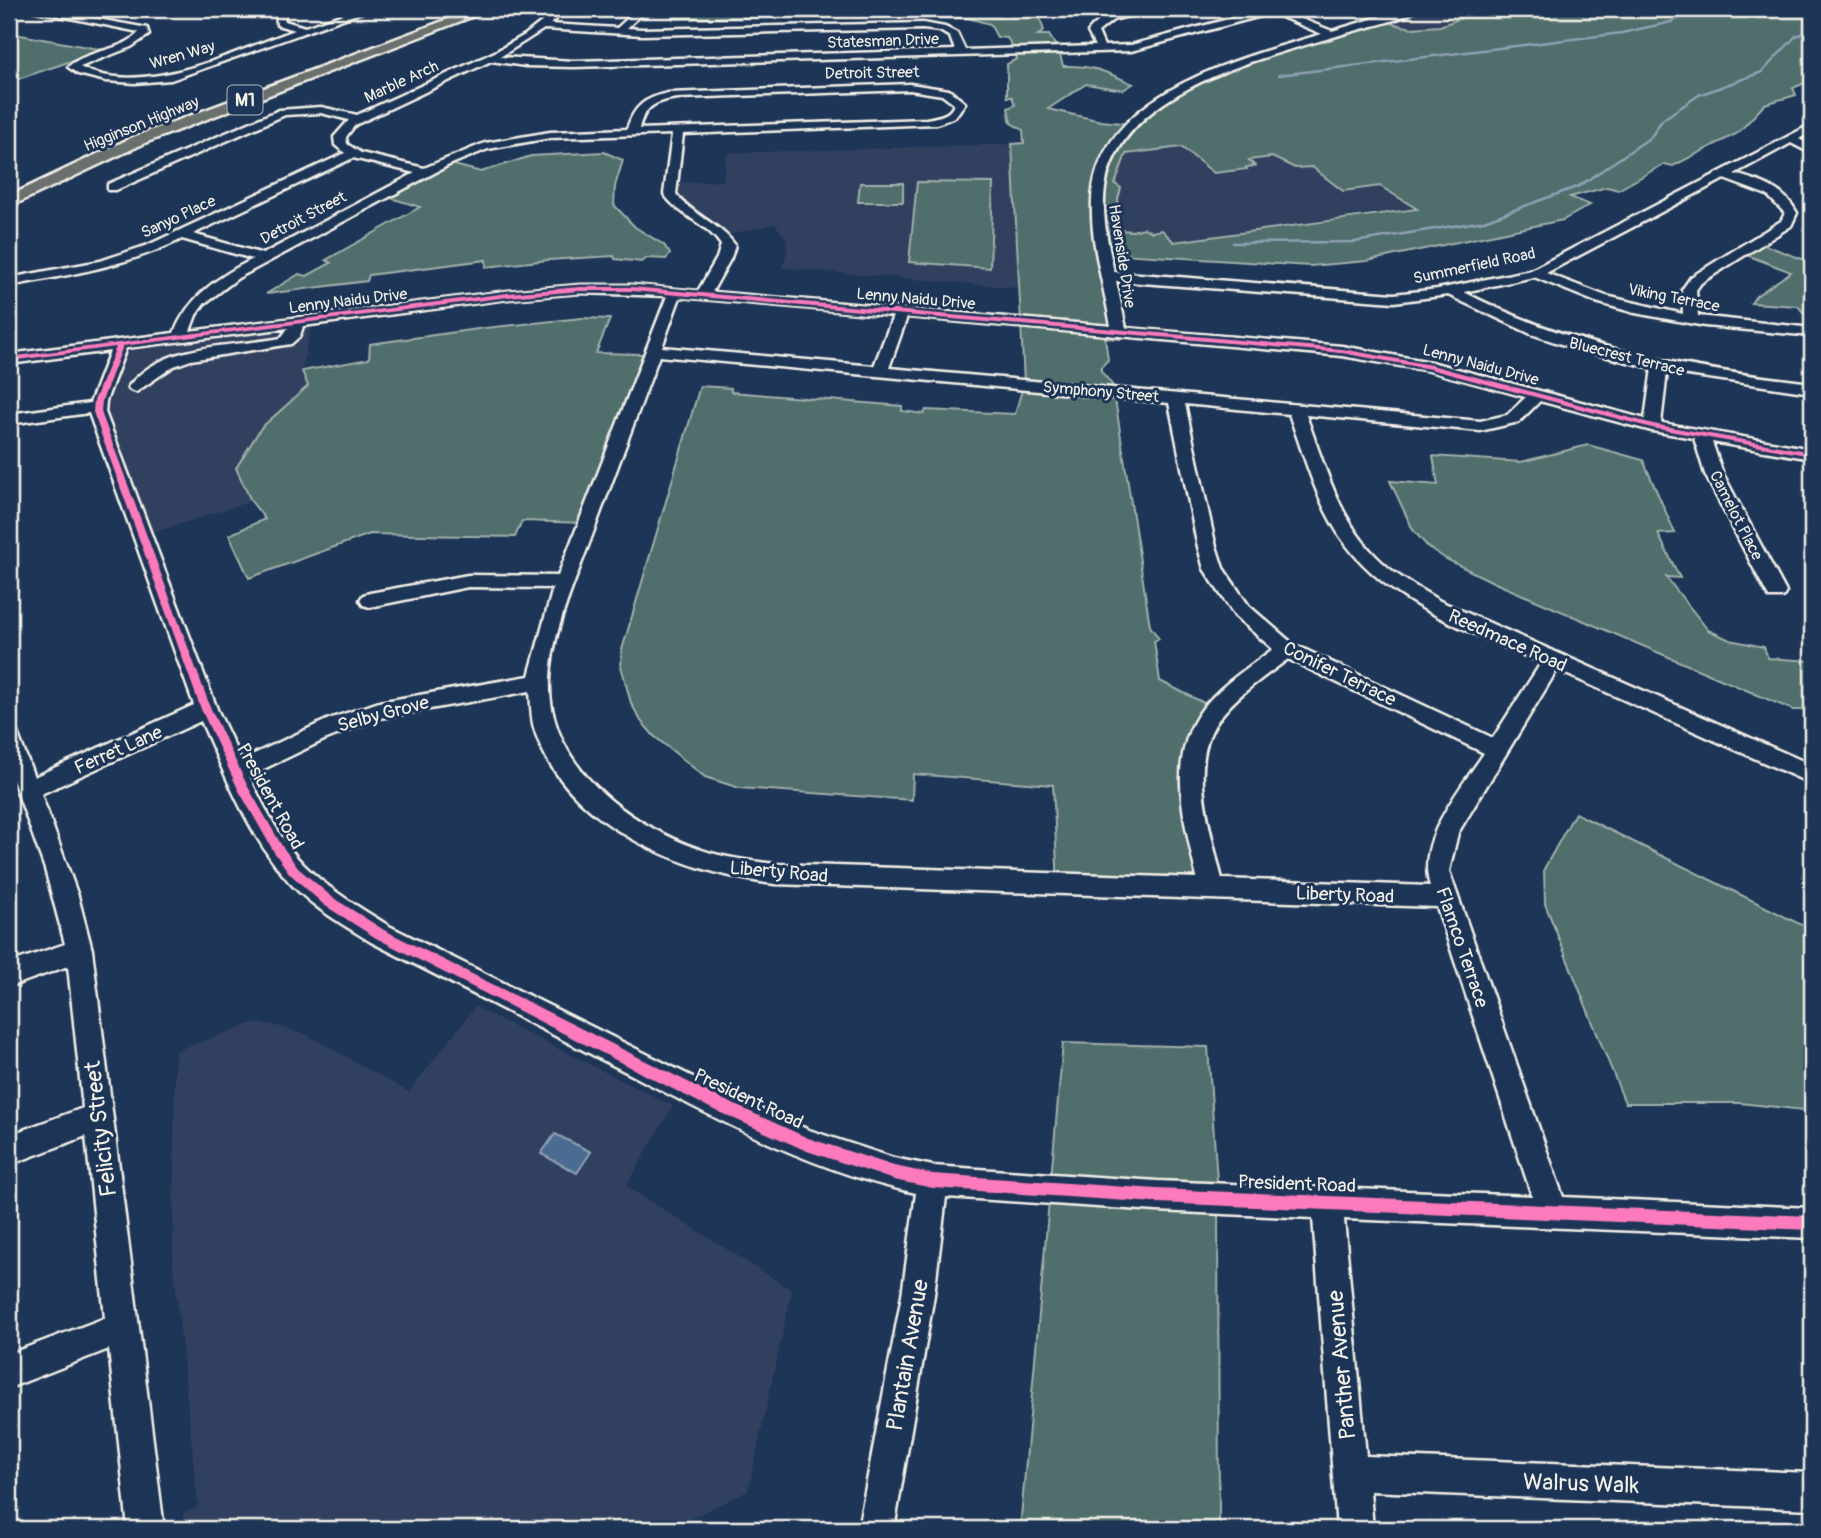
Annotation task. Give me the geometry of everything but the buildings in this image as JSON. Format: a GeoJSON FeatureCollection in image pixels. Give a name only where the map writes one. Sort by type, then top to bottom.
{"type":"FeatureCollection","features":[{"type":"Feature","properties":{"kind":"highway","name":"Higginson Highway"},"geometry":{"type":"LineString","coordinates":[[70,155],[464,9]]}},
{"type":"Feature","properties":{"kind":"highway","name":"Higginson Highway"},"geometry":{"type":"LineString","coordinates":[[9,205],[43,184],[139,140],[486,9]]}},
{"type":"Feature","properties":{"kind":"street","name":"Wren Way"},"geometry":{"type":"LineString","coordinates":[[31,9],[144,30],[144,35],[137,41],[80,62],[74,67],[85,72],[137,81],[170,77],[366,9]]}},
{"type":"Feature","properties":{"kind":"street"},"geometry":{"type":"LineString","coordinates":[[280,9],[280,23],[304,30]]}},
{"type":"Feature","properties":{"kind":"street","name":"Marble Arch"},"geometry":{"type":"LineString","coordinates":[[353,154],[341,145],[340,136],[345,128],[520,42],[563,9]]}},
{"type":"Feature","properties":{"kind":"street"},"geometry":{"type":"LineString","coordinates":[[619,31],[643,9]]}},
{"type":"Feature","properties":{"kind":"street"},"geometry":{"type":"LineString","coordinates":[[1101,49],[1093,33],[1098,25],[1107,19],[1148,9]]}},
{"type":"Feature","properties":{"kind":"street","name":"Havenside Drive"},"geometry":{"type":"LineString","coordinates":[[1119,331],[1099,216],[1101,179],[1109,156],[1129,127],[1157,103],[1201,78],[1414,9]]}},
{"type":"Feature","properties":{"kind":"street"},"geometry":{"type":"LineString","coordinates":[[1272,10],[1331,34]]}},
{"type":"Feature","properties":{"kind":"street","name":"Statesman Drive"},"geometry":{"type":"LineString","coordinates":[[489,58],[525,63],[574,64],[1101,49],[1146,46],[1272,10]]}},
{"type":"Feature","properties":{"kind":"street"},"geometry":{"type":"LineString","coordinates":[[541,26],[619,31],[923,26],[942,29],[954,35],[961,53]]}},
{"type":"Feature","properties":{"kind":"street","name":"Detroit Street"},"geometry":{"type":"LineString","coordinates":[[180,337],[189,314],[208,293],[264,258],[425,172],[461,155],[502,142],[550,135],[926,122],[948,117],[957,111],[960,103],[945,92],[910,87],[678,94],[659,98],[640,107],[632,132]]}},
{"type":"Feature","properties":{"kind":"street"},"geometry":{"type":"LineString","coordinates":[[112,187],[283,112],[321,110],[359,119]]}},
{"type":"Feature","properties":{"kind":"street","name":"Summerfield Road"},"geometry":{"type":"LineString","coordinates":[[1109,276],[1394,298],[1535,273],[1812,127]]}},
{"type":"Feature","properties":{"kind":"street"},"geometry":{"type":"LineString","coordinates":[[678,131],[670,194],[680,207],[716,231],[728,245],[724,258],[703,295]]}},
{"type":"Feature","properties":{"kind":"street"},"geometry":{"type":"LineString","coordinates":[[1790,138],[1812,151]]}},
{"type":"Feature","properties":{"kind":"street"},"geometry":{"type":"LineString","coordinates":[[353,154],[425,172]]}},
{"type":"Feature","properties":{"kind":"street","name":"Sanyo Place"},"geometry":{"type":"LineString","coordinates":[[9,282],[103,265],[182,235],[272,190],[353,154]]}},
{"type":"Feature","properties":{"kind":"street"},"geometry":{"type":"LineString","coordinates":[[1691,319],[1689,290],[1696,280],[1786,223],[1791,213],[1788,206],[1776,195],[1724,175]]}},
{"type":"Feature","properties":{"kind":"street"},"geometry":{"type":"LineString","coordinates":[[182,235],[264,258]]}},
{"type":"Feature","properties":{"kind":"street","name":"Viking Terrace"},"geometry":{"type":"LineString","coordinates":[[1535,273],[1586,296],[1691,319],[1735,326],[1812,332]]}},
{"type":"Feature","properties":{"kind":"street","name":"Lenny Naidu Drive"},"geometry":{"type":"LineString","coordinates":[[9,359],[550,291],[607,289],[1276,344],[1377,356],[1431,367],[1652,426],[1812,454]]}},
{"type":"Feature","properties":{"kind":"street","name":"Bluecrest Terrace"},"geometry":{"type":"LineString","coordinates":[[1451,290],[1502,318],[1578,345],[1660,366],[1812,388]]}},
{"type":"Feature","properties":{"kind":"street","name":"Liberty Road"},"geometry":{"type":"LineString","coordinates":[[675,293],[564,582],[544,650],[539,681],[547,736],[572,776],[589,795],[625,823],[651,838],[704,861],[775,874],[1445,897]]}},
{"type":"Feature","properties":{"kind":"street"},"geometry":{"type":"LineString","coordinates":[[880,370],[902,313]]}},
{"type":"Feature","properties":{"kind":"street"},"geometry":{"type":"LineString","coordinates":[[136,387],[155,369],[191,355],[290,340],[297,322]]}},
{"type":"Feature","properties":{"kind":"street"},"geometry":{"type":"LineString","coordinates":[[9,419],[96,407],[120,345]]}},
{"type":"Feature","properties":{"kind":"street","name":"Symphony Street"},"geometry":{"type":"LineString","coordinates":[[654,351],[1490,425],[1505,423],[1520,416],[1530,407],[1536,395]]}},
{"type":"Feature","properties":{"kind":"street"},"geometry":{"type":"LineString","coordinates":[[1652,426],[1660,366]]}},
{"type":"Feature","properties":{"kind":"street","name":"Conifer Terrace"},"geometry":{"type":"LineString","coordinates":[[1176,398],[1206,543],[1214,569],[1242,611],[1286,649],[1499,750]]}},
{"type":"Feature","properties":{"kind":"street","name":"President Road"},"geometry":{"type":"LineString","coordinates":[[96,407],[206,709],[236,773],[278,849],[294,871],[328,901],[380,934],[728,1109],[807,1144],[894,1172],[933,1181],[1157,1196],[1812,1223]]}},
{"type":"Feature","properties":{"kind":"street","name":"Reedmace Road"},"geometry":{"type":"LineString","coordinates":[[1296,408],[1334,512],[1357,551],[1404,590],[1553,660],[1812,775]]}},
{"type":"Feature","properties":{"kind":"street","name":"Camelot Place"},"geometry":{"type":"LineString","coordinates":[[1702,436],[1718,481],[1776,592]]}},
{"type":"Feature","properties":{"kind":"street"},"geometry":{"type":"LineString","coordinates":[[370,600],[468,582],[564,582]]}},
{"type":"Feature","properties":{"kind":"street"},"geometry":{"type":"LineString","coordinates":[[1212,889],[1193,790],[1195,741],[1209,716],[1286,649]]}},
{"type":"Feature","properties":{"kind":"street","name":"Flamco Terrace"},"geometry":{"type":"LineString","coordinates":[[1553,660],[1447,831],[1437,871],[1553,1213]]}},
{"type":"Feature","properties":{"kind":"street","name":"Selby Grove"},"geometry":{"type":"LineString","coordinates":[[236,773],[329,728],[374,712],[399,705],[539,681]]}},
{"type":"Feature","properties":{"kind":"street","name":"Ferret Lane"},"geometry":{"type":"LineString","coordinates":[[29,789],[206,709]]}},
{"type":"Feature","properties":{"kind":"street","name":"Felicity Street"},"geometry":{"type":"LineString","coordinates":[[9,738],[75,925],[146,1529]]}},
{"type":"Feature","properties":{"kind":"street"},"geometry":{"type":"LineString","coordinates":[[9,975],[79,950]]}},
{"type":"Feature","properties":{"kind":"street"},"geometry":{"type":"LineString","coordinates":[[9,1150],[99,1117]]}},
{"type":"Feature","properties":{"kind":"street","name":"Plantain Avenue"},"geometry":{"type":"LineString","coordinates":[[876,1529],[918,1295],[933,1181]]}},
{"type":"Feature","properties":{"kind":"street","name":"Panther Avenue"},"geometry":{"type":"LineString","coordinates":[[1327,1201],[1355,1529]]}},
{"type":"Feature","properties":{"kind":"street"},"geometry":{"type":"LineString","coordinates":[[9,1371],[124,1327]]}},
{"type":"Feature","properties":{"kind":"street","name":"Walrus Walk"},"geometry":{"type":"LineString","coordinates":[[1350,1473],[1812,1491]]}},
{"type":"Feature","properties":{"kind":"shaded area"},"geometry":{"type":"Polygon","coordinates":[[[1414,9],[1545,9],[1491,15],[1477,12],[1440,26],[1411,28],[1379,20],[1414,9]]]}},
{"type":"Feature","properties":{"kind":"shaded area"},"geometry":{"type":"Polygon","coordinates":[[[1012,144],[1018,288],[782,268],[787,253],[787,240],[775,224],[722,236],[680,207],[670,183],[723,181],[727,153],[1012,144]]]}},
{"type":"Feature","properties":{"kind":"shaded area"},"geometry":{"type":"Polygon","coordinates":[[[1181,147],[1214,173],[1245,167],[1248,160],[1272,157],[1294,168],[1312,166],[1343,191],[1380,186],[1418,209],[1379,215],[1376,212],[1174,242],[1144,228],[1120,230],[1118,199],[1121,188],[1115,185],[1126,154],[1181,147]]]}},
{"type":"Feature","properties":{"kind":"shaded area"},"geometry":{"type":"Polygon","coordinates":[[[312,320],[302,371],[309,386],[261,428],[236,468],[251,501],[142,536],[97,400],[120,345],[312,320]]]}},
{"type":"Feature","properties":{"kind":"shaded area"},"geometry":{"type":"Polygon","coordinates":[[[475,1007],[673,1106],[626,1186],[792,1290],[748,1491],[669,1529],[185,1529],[183,1513],[198,1507],[173,1262],[175,1051],[253,1023],[270,1024],[305,1034],[409,1092],[475,1007]]]}},
{"type":"Feature","properties":{"kind":"shaded area"},"geometry":{"type":"Polygon","coordinates":[[[555,1134],[591,1152],[577,1173],[541,1154],[555,1134]]]}},
{"type":"Feature","properties":{"kind":"green space"},"geometry":{"type":"Polygon","coordinates":[[[683,9],[1071,9],[1053,10],[1040,18],[1044,31],[1038,35],[1049,35],[1059,51],[1063,66],[1092,68],[1133,84],[1123,90],[1086,84],[1048,109],[1101,121],[1132,124],[1208,75],[1379,20],[1411,28],[1440,26],[1477,12],[1491,15],[1545,9],[1812,9],[1812,80],[1793,88],[1796,95],[1765,104],[1738,133],[1673,166],[1664,164],[1618,190],[1607,187],[1570,197],[1590,205],[1563,220],[1367,261],[1310,266],[1105,253],[1120,339],[1105,338],[1108,360],[1101,367],[1101,371],[1113,386],[1150,626],[1159,639],[1154,641],[1160,681],[1214,708],[1195,741],[1211,890],[1058,886],[1053,785],[913,774],[912,800],[739,788],[705,777],[654,736],[631,703],[621,666],[622,650],[700,386],[731,388],[731,392],[902,406],[902,411],[924,414],[926,410],[1015,414],[1024,383],[1012,144],[1024,143],[1023,130],[1011,123],[1008,108],[1015,105],[1012,97],[1007,97],[1007,64],[1017,59],[1016,55],[1009,54],[1011,44],[1007,38],[997,37],[990,24],[968,18],[942,18],[947,13],[943,12],[675,19],[683,9]],[[1181,147],[1126,154],[1115,184],[1121,188],[1118,199],[1120,230],[1162,230],[1174,242],[1417,209],[1380,186],[1343,191],[1312,167],[1295,168],[1272,157],[1249,160],[1255,166],[1246,167],[1247,169],[1214,173],[1181,147]]]}},
{"type":"Feature","properties":{"kind":"green space"},"geometry":{"type":"Polygon","coordinates":[[[9,33],[104,50],[9,82],[9,33]]]}},
{"type":"Feature","properties":{"kind":"green space"},"geometry":{"type":"Polygon","coordinates":[[[604,152],[623,160],[615,186],[614,205],[635,227],[664,245],[670,254],[666,259],[647,258],[642,262],[615,259],[614,256],[486,267],[486,260],[369,275],[367,281],[266,294],[299,274],[307,276],[331,263],[326,260],[420,207],[381,195],[443,162],[481,172],[531,156],[604,152]]]}},
{"type":"Feature","properties":{"kind":"green space"},"geometry":{"type":"Polygon","coordinates":[[[917,182],[993,183],[990,268],[909,262],[917,182]]]}},
{"type":"Feature","properties":{"kind":"green space"},"geometry":{"type":"Polygon","coordinates":[[[860,183],[903,183],[903,202],[858,202],[860,183]]]}},
{"type":"Feature","properties":{"kind":"green space"},"geometry":{"type":"Polygon","coordinates":[[[1762,244],[1807,261],[1812,258],[1812,323],[1798,306],[1751,303],[1756,296],[1791,272],[1744,254],[1762,244]]]}},
{"type":"Feature","properties":{"kind":"green space"},"geometry":{"type":"Polygon","coordinates":[[[582,318],[610,319],[596,353],[642,354],[652,350],[588,523],[522,521],[515,537],[370,534],[249,578],[229,535],[265,519],[251,501],[236,468],[261,428],[308,386],[302,371],[369,359],[370,344],[582,318]]]}},
{"type":"Feature","properties":{"kind":"green space"},"geometry":{"type":"Polygon","coordinates":[[[1588,445],[1643,460],[1675,533],[1658,534],[1680,578],[1666,577],[1708,630],[1730,640],[1764,647],[1768,658],[1812,661],[1812,710],[1793,710],[1495,583],[1446,559],[1428,547],[1413,530],[1390,481],[1438,485],[1433,456],[1521,462],[1588,445]]]}},
{"type":"Feature","properties":{"kind":"green space"},"geometry":{"type":"Polygon","coordinates":[[[1575,813],[1812,930],[1812,1111],[1740,1103],[1625,1103],[1545,904],[1544,869],[1575,813]]]}},
{"type":"Feature","properties":{"kind":"green space"},"geometry":{"type":"Polygon","coordinates":[[[1063,1043],[1208,1047],[1218,1196],[1219,1529],[1020,1529],[1063,1043]]]}},
{"type":"Feature","properties":{"kind":"waterway"},"geometry":{"type":"LineString","coordinates":[[1279,75],[1622,33],[1671,22],[1698,9]]}},
{"type":"Feature","properties":{"kind":"waterway"},"geometry":{"type":"LineString","coordinates":[[1233,243],[1354,242],[1484,221],[1579,186],[1651,137],[1662,120],[1699,95],[1762,72],[1796,36],[1812,31]]}},
{"type":"Feature","properties":{"kind":"cycle path"},"geometry":{"type":"LineString","coordinates":[[9,359],[508,295],[580,289],[632,289],[1342,351],[1431,367],[1652,426],[1812,454]]}},
{"type":"Feature","properties":{"kind":"cycle path"},"geometry":{"type":"LineString","coordinates":[[120,345],[98,401],[97,412],[206,709],[242,786],[278,849],[294,871],[328,901],[380,934],[717,1104],[807,1144],[894,1173],[933,1181],[1157,1196],[1812,1223]]}}]}
